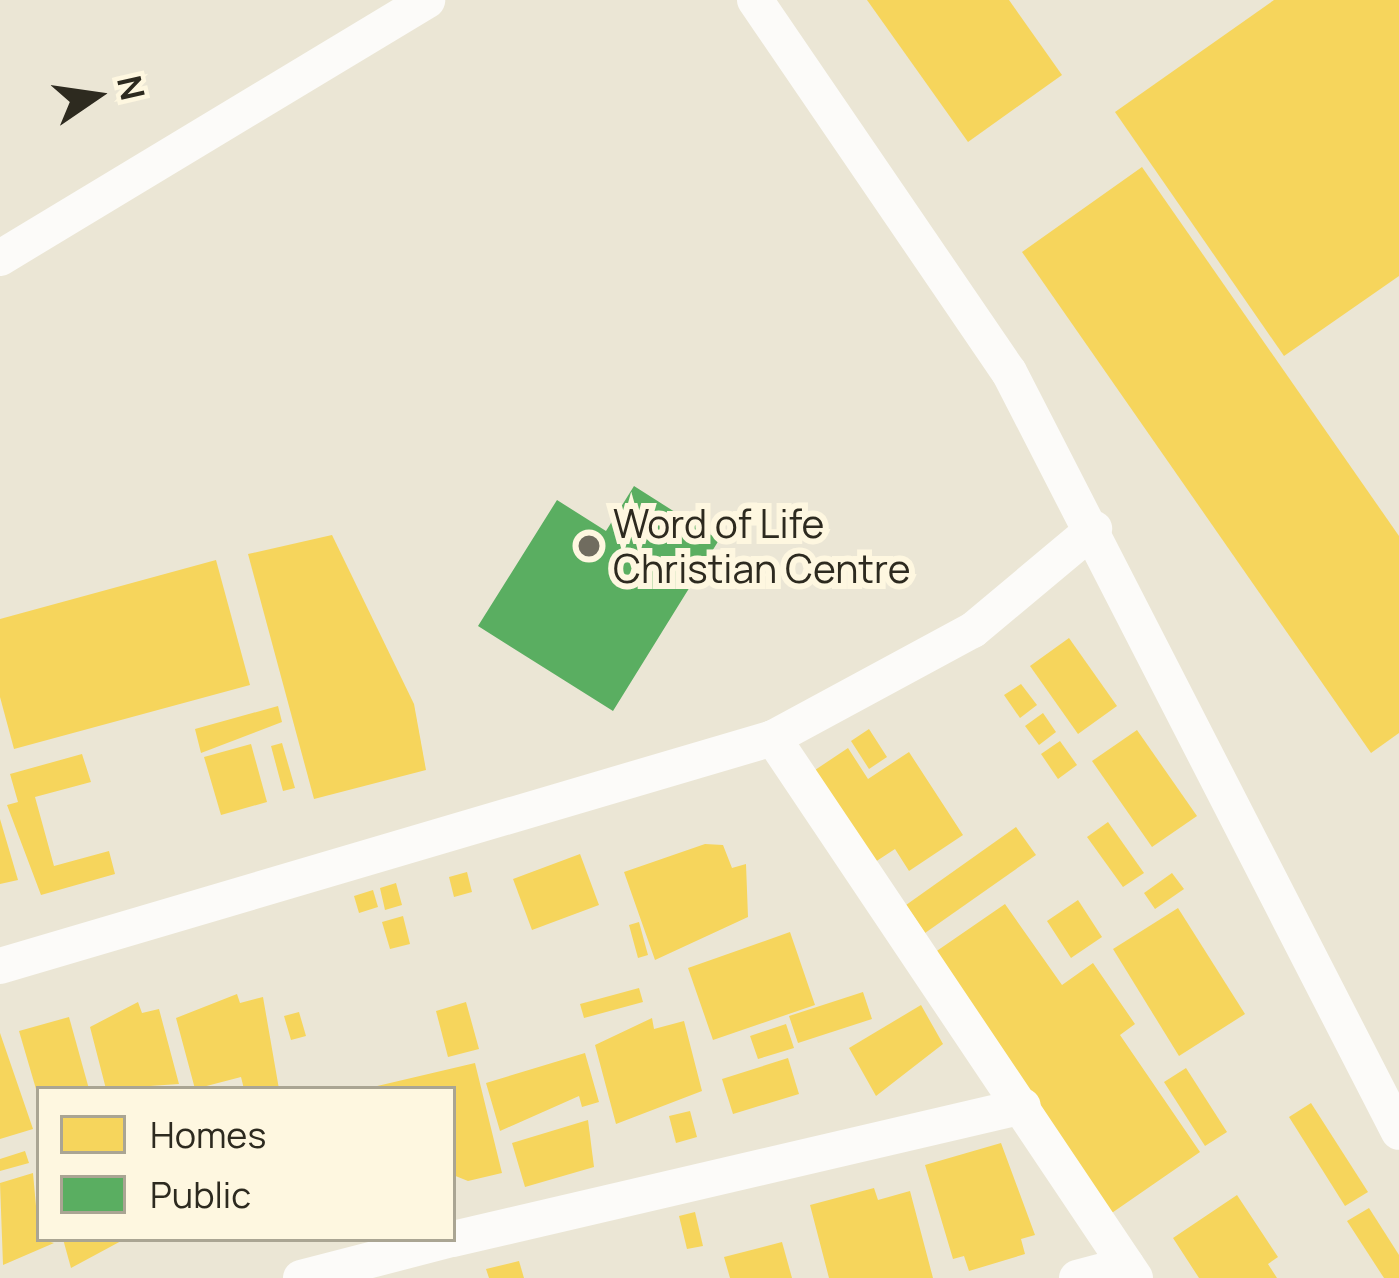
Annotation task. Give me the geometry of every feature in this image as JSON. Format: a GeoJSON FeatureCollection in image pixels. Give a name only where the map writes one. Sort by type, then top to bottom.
{"type":"FeatureCollection","features":[{"type":"Feature","properties":{"kind":"street"},"geometry":{"type":"LineString","coordinates":[[0,258],[428,0]]}},
{"type":"Feature","properties":{"kind":"street"},"geometry":{"type":"LineString","coordinates":[[755,0],[1009,372],[1094,529],[1399,1132]]}},
{"type":"Feature","properties":{"kind":"street"},"geometry":{"type":"LineString","coordinates":[[0,966],[773,738],[973,630],[1094,529]]}},
{"type":"Feature","properties":{"kind":"street"},"geometry":{"type":"LineString","coordinates":[[773,738],[1131,1272],[1077,1278]]}},
{"type":"Feature","properties":{"kind":"street"},"geometry":{"type":"LineString","coordinates":[[456,1238],[1023,1106]]}},
{"type":"Feature","properties":{"kind":"street"},"geometry":{"type":"LineString","coordinates":[[301,1278],[371,1269],[444,1242]]}},
{"type":"Feature","properties":{"kind":"building: Homes"},"geometry":{"type":"Polygon","coordinates":[[[867,0],[1009,0],[1062,75],[968,142],[867,0]]]}},
{"type":"Feature","properties":{"kind":"building: Homes"},"geometry":{"type":"Polygon","coordinates":[[[1274,0],[1399,0],[1399,276],[1284,356],[1115,112],[1274,0]]]}},
{"type":"Feature","properties":{"kind":"building: Homes"},"geometry":{"type":"Polygon","coordinates":[[[1142,167],[1399,536],[1399,733],[1371,753],[1022,252],[1142,167]]]}},
{"type":"Feature","properties":{"kind":"building: Homes"},"geometry":{"type":"Polygon","coordinates":[[[332,535],[414,704],[426,770],[314,799],[248,554],[332,535]]]}},
{"type":"Feature","properties":{"kind":"building: Homes"},"geometry":{"type":"Polygon","coordinates":[[[216,560],[250,685],[14,749],[0,697],[0,619],[216,560]]]}},
{"type":"Feature","properties":{"kind":"building: Homes"},"geometry":{"type":"Polygon","coordinates":[[[1069,638],[1117,706],[1078,734],[1030,666],[1069,638]]]}},
{"type":"Feature","properties":{"kind":"building: Homes"},"geometry":{"type":"Polygon","coordinates":[[[1021,684],[1037,705],[1020,718],[1004,695],[1021,684]]]}},
{"type":"Feature","properties":{"kind":"building: Homes"},"geometry":{"type":"Polygon","coordinates":[[[278,706],[282,722],[201,753],[195,729],[278,706]]]}},
{"type":"Feature","properties":{"kind":"building: Homes"},"geometry":{"type":"Polygon","coordinates":[[[1043,713],[1056,732],[1039,745],[1025,726],[1043,713]]]}},
{"type":"Feature","properties":{"kind":"building: Homes"},"geometry":{"type":"Polygon","coordinates":[[[869,729],[887,757],[869,769],[851,741],[869,729]]]}},
{"type":"Feature","properties":{"kind":"building: Homes"},"geometry":{"type":"Polygon","coordinates":[[[1137,730],[1197,816],[1152,847],[1092,761],[1137,730]]]}},
{"type":"Feature","properties":{"kind":"building: Homes"},"geometry":{"type":"Polygon","coordinates":[[[1060,741],[1077,765],[1058,779],[1041,754],[1060,741]]]}},
{"type":"Feature","properties":{"kind":"building: Homes"},"geometry":{"type":"Polygon","coordinates":[[[282,743],[295,788],[283,791],[271,746],[282,743]]]}},
{"type":"Feature","properties":{"kind":"building: Homes"},"geometry":{"type":"Polygon","coordinates":[[[251,744],[267,802],[221,815],[204,757],[251,744]]]}},
{"type":"Feature","properties":{"kind":"building: Homes"},"geometry":{"type":"Polygon","coordinates":[[[848,748],[868,779],[909,752],[963,835],[909,871],[895,849],[872,864],[812,772],[848,748]]]}},
{"type":"Feature","properties":{"kind":"building: Homes"},"geometry":{"type":"Polygon","coordinates":[[[82,754],[91,782],[35,797],[54,866],[109,851],[115,874],[41,895],[7,805],[18,802],[10,774],[82,754]]]}},
{"type":"Feature","properties":{"kind":"building: Homes"},"geometry":{"type":"Polygon","coordinates":[[[0,819],[18,880],[0,884],[0,819]]]}},
{"type":"Feature","properties":{"kind":"building: Homes"},"geometry":{"type":"Polygon","coordinates":[[[1108,822],[1144,873],[1123,887],[1087,837],[1108,822]]]}},
{"type":"Feature","properties":{"kind":"building: Homes"},"geometry":{"type":"Polygon","coordinates":[[[1016,827],[1036,855],[925,933],[906,905],[1016,827]]]}},
{"type":"Feature","properties":{"kind":"building: Homes"},"geometry":{"type":"Polygon","coordinates":[[[705,844],[723,845],[732,868],[746,864],[748,917],[655,960],[624,872],[705,844]]]}},
{"type":"Feature","properties":{"kind":"building: Homes"},"geometry":{"type":"Polygon","coordinates":[[[580,854],[599,905],[532,930],[513,879],[580,854]]]}},
{"type":"Feature","properties":{"kind":"building: Homes"},"geometry":{"type":"Polygon","coordinates":[[[467,872],[472,892],[454,897],[449,877],[467,872]]]}},
{"type":"Feature","properties":{"kind":"building: Homes"},"geometry":{"type":"Polygon","coordinates":[[[1172,873],[1184,889],[1155,909],[1144,893],[1172,873]]]}},
{"type":"Feature","properties":{"kind":"building: Homes"},"geometry":{"type":"Polygon","coordinates":[[[396,883],[402,905],[385,910],[380,888],[396,883]]]}},
{"type":"Feature","properties":{"kind":"building: Homes"},"geometry":{"type":"Polygon","coordinates":[[[373,890],[378,907],[359,913],[354,896],[373,890]]]}},
{"type":"Feature","properties":{"kind":"building: Homes"},"geometry":{"type":"Polygon","coordinates":[[[1078,900],[1102,937],[1071,958],[1047,921],[1078,900]]]}},
{"type":"Feature","properties":{"kind":"building: Homes"},"geometry":{"type":"Polygon","coordinates":[[[1005,904],[1062,985],[1093,963],[1135,1024],[1120,1035],[1200,1152],[1106,1217],[928,957],[1005,904]]]}},
{"type":"Feature","properties":{"kind":"building: Homes"},"geometry":{"type":"Polygon","coordinates":[[[1178,908],[1245,1014],[1179,1056],[1113,949],[1178,908]]]}},
{"type":"Feature","properties":{"kind":"building: Homes"},"geometry":{"type":"Polygon","coordinates":[[[403,916],[410,944],[390,949],[382,922],[403,916]]]}},
{"type":"Feature","properties":{"kind":"building: Homes"},"geometry":{"type":"Polygon","coordinates":[[[639,922],[648,955],[638,958],[629,925],[639,922]]]}},
{"type":"Feature","properties":{"kind":"building: Homes"},"geometry":{"type":"Polygon","coordinates":[[[790,932],[815,1005],[713,1040],[688,968],[790,932]]]}},
{"type":"Feature","properties":{"kind":"building: Homes"},"geometry":{"type":"Polygon","coordinates":[[[639,988],[643,1002],[584,1018],[580,1004],[639,988]]]}},
{"type":"Feature","properties":{"kind":"building: Homes"},"geometry":{"type":"Polygon","coordinates":[[[863,992],[872,1019],[798,1043],[789,1016],[863,992]]]}},
{"type":"Feature","properties":{"kind":"building: Homes"},"geometry":{"type":"Polygon","coordinates":[[[237,994],[240,1003],[263,997],[278,1086],[243,1086],[241,1077],[194,1086],[176,1018],[237,994]]]}},
{"type":"Feature","properties":{"kind":"building: Homes"},"geometry":{"type":"Polygon","coordinates":[[[138,1002],[142,1013],[159,1009],[179,1084],[105,1086],[90,1027],[138,1002]]]}},
{"type":"Feature","properties":{"kind":"building: Homes"},"geometry":{"type":"Polygon","coordinates":[[[466,1002],[479,1049],[448,1057],[436,1011],[466,1002]]]}},
{"type":"Feature","properties":{"kind":"building: Homes"},"geometry":{"type":"Polygon","coordinates":[[[921,1005],[943,1044],[876,1096],[849,1048],[921,1005]]]}},
{"type":"Feature","properties":{"kind":"building: Homes"},"geometry":{"type":"Polygon","coordinates":[[[299,1012],[306,1036],[291,1040],[284,1016],[299,1012]]]}},
{"type":"Feature","properties":{"kind":"building: Homes"},"geometry":{"type":"Polygon","coordinates":[[[69,1017],[88,1086],[36,1089],[19,1031],[69,1017]]]}},
{"type":"Feature","properties":{"kind":"building: Homes"},"geometry":{"type":"Polygon","coordinates":[[[652,1018],[654,1029],[684,1021],[702,1091],[616,1124],[595,1045],[652,1018]]]}},
{"type":"Feature","properties":{"kind":"building: Homes"},"geometry":{"type":"Polygon","coordinates":[[[786,1024],[794,1048],[758,1059],[750,1036],[786,1024]]]}},
{"type":"Feature","properties":{"kind":"building: Homes"},"geometry":{"type":"Polygon","coordinates":[[[0,1033],[33,1129],[0,1139],[0,1033]]]}},
{"type":"Feature","properties":{"kind":"building: Homes"},"geometry":{"type":"Polygon","coordinates":[[[585,1053],[599,1102],[582,1107],[579,1096],[500,1131],[486,1083],[585,1053]]]}},
{"type":"Feature","properties":{"kind":"building: Homes"},"geometry":{"type":"Polygon","coordinates":[[[788,1058],[799,1094],[733,1114],[722,1079],[788,1058]]]}},
{"type":"Feature","properties":{"kind":"building: Homes"},"geometry":{"type":"Polygon","coordinates":[[[475,1063],[502,1173],[468,1181],[456,1176],[456,1086],[377,1086],[475,1063]]]}},
{"type":"Feature","properties":{"kind":"building: Homes"},"geometry":{"type":"Polygon","coordinates":[[[1186,1068],[1227,1132],[1205,1146],[1164,1082],[1186,1068]]]}},
{"type":"Feature","properties":{"kind":"building: Homes"},"geometry":{"type":"Polygon","coordinates":[[[1311,1103],[1368,1192],[1345,1206],[1289,1117],[1311,1103]]]}},
{"type":"Feature","properties":{"kind":"building: Homes"},"geometry":{"type":"Polygon","coordinates":[[[690,1111],[697,1137],[676,1143],[669,1116],[690,1111]]]}},
{"type":"Feature","properties":{"kind":"building: Homes"},"geometry":{"type":"Polygon","coordinates":[[[588,1120],[594,1167],[525,1187],[512,1143],[588,1120]]]}},
{"type":"Feature","properties":{"kind":"building: Homes"},"geometry":{"type":"Polygon","coordinates":[[[1001,1143],[1035,1235],[1021,1239],[1025,1254],[969,1271],[964,1256],[953,1259],[925,1165],[1001,1143]]]}},
{"type":"Feature","properties":{"kind":"building: Homes"},"geometry":{"type":"Polygon","coordinates":[[[25,1151],[29,1163],[0,1171],[0,1159],[25,1151]]]}},
{"type":"Feature","properties":{"kind":"building: Homes"},"geometry":{"type":"Polygon","coordinates":[[[33,1173],[36,1242],[54,1243],[3,1265],[0,1183],[33,1173]]]}},
{"type":"Feature","properties":{"kind":"building: Homes"},"geometry":{"type":"Polygon","coordinates":[[[874,1188],[878,1200],[910,1191],[933,1278],[829,1278],[810,1205],[874,1188]]]}},
{"type":"Feature","properties":{"kind":"building: Homes"},"geometry":{"type":"Polygon","coordinates":[[[1237,1195],[1278,1257],[1268,1264],[1277,1278],[1199,1278],[1173,1238],[1237,1195]]]}},
{"type":"Feature","properties":{"kind":"building: Homes"},"geometry":{"type":"Polygon","coordinates":[[[1369,1208],[1399,1255],[1399,1278],[1384,1278],[1347,1221],[1369,1208]]]}},
{"type":"Feature","properties":{"kind":"building: Homes"},"geometry":{"type":"Polygon","coordinates":[[[695,1212],[703,1246],[687,1249],[679,1216],[695,1212]]]}},
{"type":"Feature","properties":{"kind":"building: Homes"},"geometry":{"type":"Polygon","coordinates":[[[64,1242],[119,1242],[71,1268],[64,1242]]]}},
{"type":"Feature","properties":{"kind":"building: Homes"},"geometry":{"type":"Polygon","coordinates":[[[782,1242],[792,1278],[730,1278],[724,1257],[782,1242]]]}},
{"type":"Feature","properties":{"kind":"building: Homes"},"geometry":{"type":"Polygon","coordinates":[[[519,1261],[524,1278],[489,1278],[486,1269],[519,1261]]]}},
{"type":"Feature","properties":{"kind":"building: Public"},"geometry":{"type":"Polygon","coordinates":[[[634,486],[719,540],[613,711],[478,626],[557,500],[606,531],[634,486]]]}},
{"type":"Feature","properties":{"kind":"place","name":"Word of Life Christian Centre"},"geometry":{"type":"Point","coordinates":[589,546]}}]}
